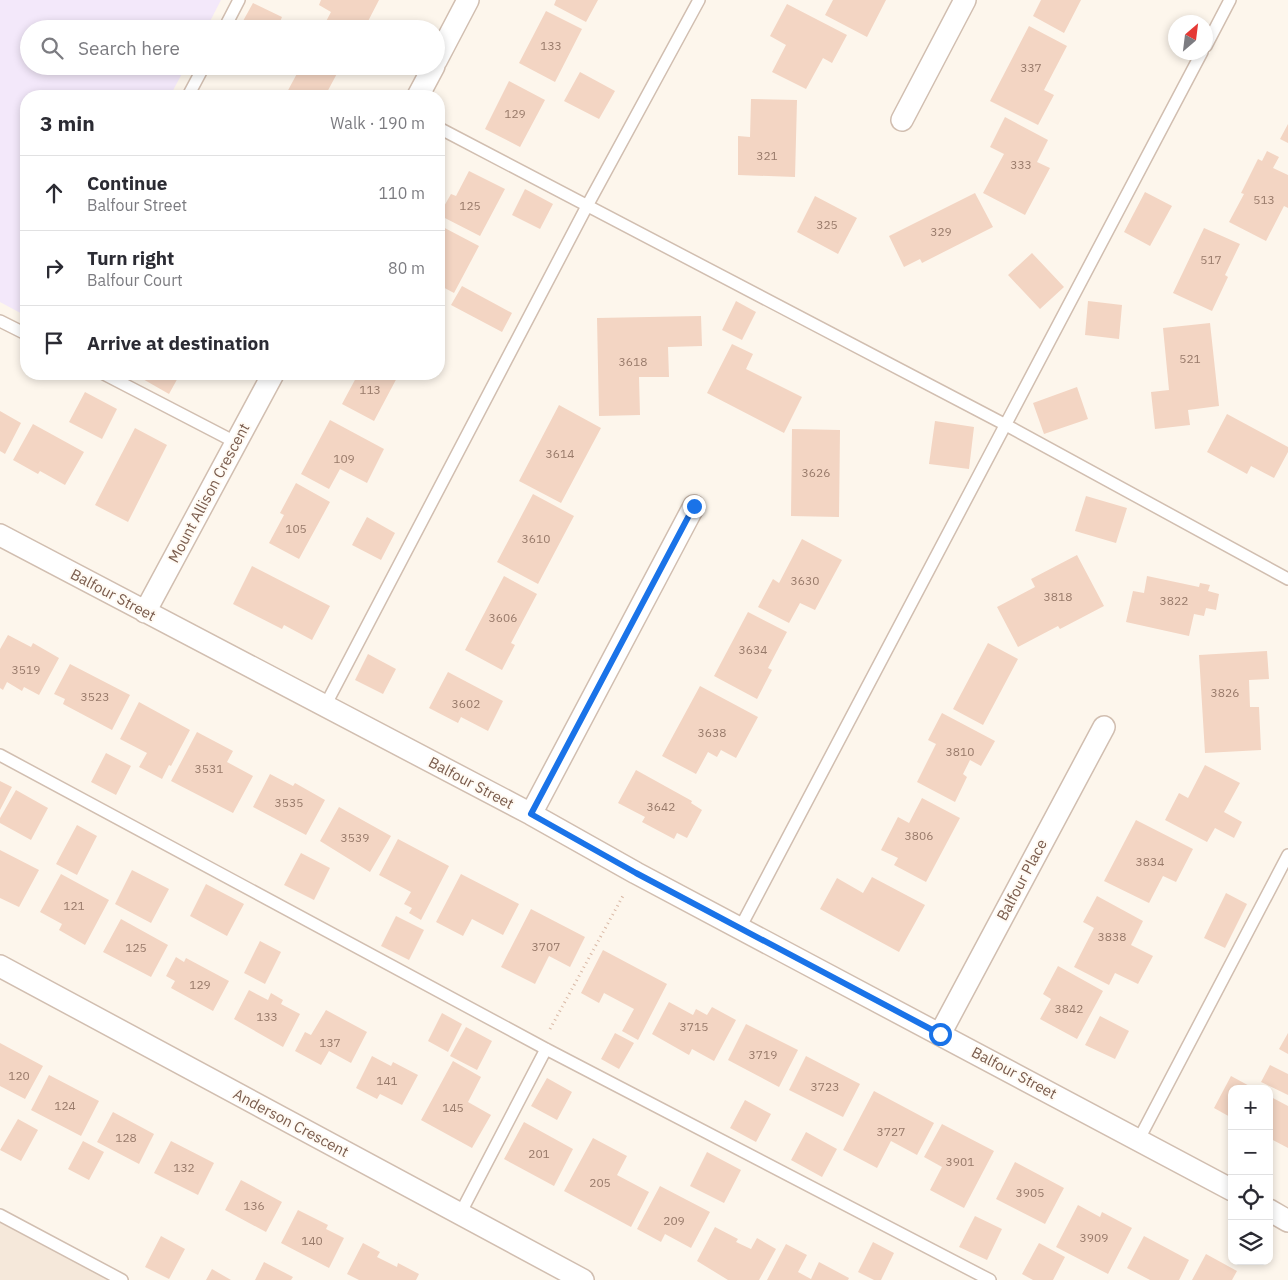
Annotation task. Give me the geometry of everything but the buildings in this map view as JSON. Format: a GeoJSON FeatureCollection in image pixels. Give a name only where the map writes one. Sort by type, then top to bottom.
{"type":"FeatureCollection","features":[{"type":"Feature","properties":{"kind":"street"},"geometry":{"type":"LineString","coordinates":[[445,44],[468,0]]}},
{"type":"Feature","properties":{"kind":"street"},"geometry":{"type":"LineString","coordinates":[[902,120],[964,0]]}},
{"type":"Feature","properties":{"kind":"street"},"geometry":{"type":"LineString","coordinates":[[421,90],[429,75]]}},
{"type":"Feature","properties":{"kind":"street","name":"Mount Allison Crescent"},"geometry":{"type":"LineString","coordinates":[[145,612],[270,380]]}},
{"type":"Feature","properties":{"kind":"street"},"geometry":{"type":"LineString","coordinates":[[531,814],[694,506]]}},
{"type":"Feature","properties":{"kind":"street","name":"Balfour Street"},"geometry":{"type":"LineString","coordinates":[[0,535],[531,814],[740,928],[1228,1188]]}},
{"type":"Feature","properties":{"kind":"street","name":"Balfour Place"},"geometry":{"type":"LineString","coordinates":[[940,1034],[1104,727]]}},
{"type":"Feature","properties":{"kind":"street","name":"Anderson Crescent"},"geometry":{"type":"LineString","coordinates":[[0,966],[583,1280]]}},
{"type":"Feature","properties":{"kind":"street"},"geometry":{"type":"LineString","coordinates":[[1273,1212],[1288,1221]]}},
{"type":"Feature","properties":{"kind":"lane"},"geometry":{"type":"LineString","coordinates":[[229,20],[239,0]]}},
{"type":"Feature","properties":{"kind":"lane"},"geometry":{"type":"LineString","coordinates":[[325,706],[588,206],[699,0]]}},
{"type":"Feature","properties":{"kind":"lane"},"geometry":{"type":"LineString","coordinates":[[1213,33],[1230,0]]}},
{"type":"Feature","properties":{"kind":"lane"},"geometry":{"type":"LineString","coordinates":[[740,928],[1198,60]]}},
{"type":"Feature","properties":{"kind":"lane"},"geometry":{"type":"LineString","coordinates":[[191,90],[199,75]]}},
{"type":"Feature","properties":{"kind":"lane"},"geometry":{"type":"LineString","coordinates":[[445,131],[1006,425],[1288,579]]}},
{"type":"Feature","properties":{"kind":"lane"},"geometry":{"type":"LineString","coordinates":[[0,321],[20,331]]}},
{"type":"Feature","properties":{"kind":"lane"},"geometry":{"type":"LineString","coordinates":[[116,380],[237,443]]}},
{"type":"Feature","properties":{"kind":"lane"},"geometry":{"type":"LineString","coordinates":[[0,755],[546,1049],[990,1280]]}},
{"type":"Feature","properties":{"kind":"lane"},"geometry":{"type":"LineString","coordinates":[[1139,1139],[1288,855]]}},
{"type":"Feature","properties":{"kind":"lane"},"geometry":{"type":"LineString","coordinates":[[460,1214],[546,1049]]}},
{"type":"Feature","properties":{"kind":"lane"},"geometry":{"type":"LineString","coordinates":[[0,1215],[122,1280]]}},
{"type":"Feature","properties":{"kind":"path"},"geometry":{"type":"LineString","coordinates":[[546,1049],[548,1034],[620,901]]}},
{"type":"Feature","properties":{"kind":"shaded area"},"geometry":{"type":"Polygon","coordinates":[[[0,0],[221,0],[211,20],[20,20],[20,75],[181,75],[173,90],[20,90],[20,313],[0,302],[0,0]]]}},
{"type":"Feature","properties":{"kind":"shaded area"},"geometry":{"type":"Polygon","coordinates":[[[0,1215],[122,1280],[0,1280],[0,1215]]]}},
{"type":"Feature","properties":{"kind":"route"},"geometry":{"type":"LineString","coordinates":[[694,506],[531,814],[636,873],[940,1034]]}}]}
